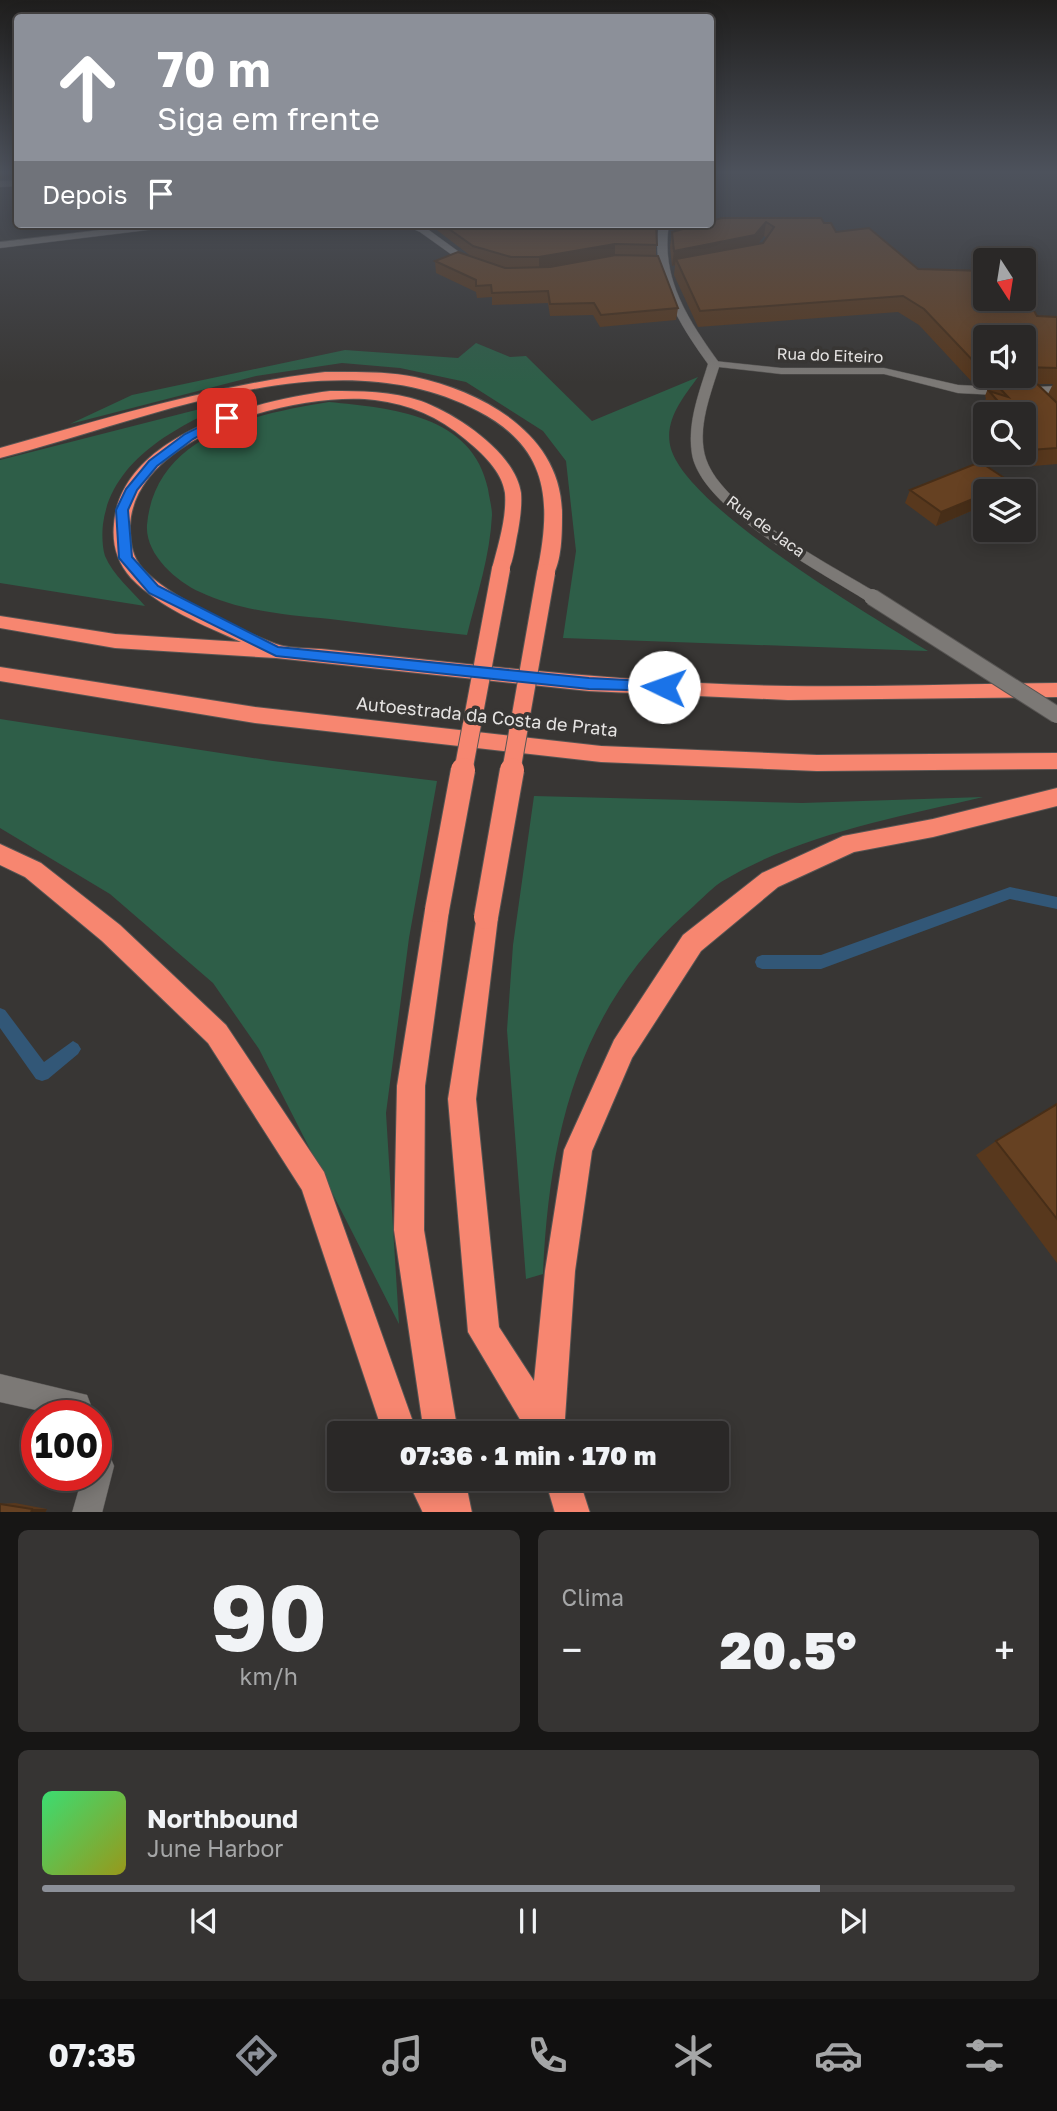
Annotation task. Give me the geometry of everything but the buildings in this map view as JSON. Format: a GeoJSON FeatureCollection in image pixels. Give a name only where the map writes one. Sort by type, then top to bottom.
{"type":"FeatureCollection","features":[{"type":"Feature","properties":{"kind":"highway"},"geometry":{"type":"LineString","coordinates":[[0,453],[272,380],[366,376],[409,382],[477,402],[510,424],[540,458],[554,492],[555,528],[486,917],[462,1099],[484,1332],[541,1421]]}},
{"type":"Feature","properties":{"kind":"highway"},"geometry":{"type":"LineString","coordinates":[[276,651],[154,590],[125,558],[122,510],[132,489],[153,464],[189,437],[227,418],[267,404],[307,397],[354,395],[423,405],[470,432],[502,467],[512,488],[512,507],[437,909],[411,1086],[409,1230],[439,1421]]}},
{"type":"Feature","properties":{"kind":"highway"},"geometry":{"type":"LineString","coordinates":[[0,622],[115,641],[276,651],[603,684],[788,693],[1057,690]]}},
{"type":"Feature","properties":{"kind":"highway","name":"Autoestrada da Costa de Prata"},"geometry":{"type":"LineString","coordinates":[[0,674],[255,715],[601,754],[817,763],[1057,761]]}},
{"type":"Feature","properties":{"kind":"highway"},"geometry":{"type":"LineString","coordinates":[[548,1421],[560,1271],[578,1150],[623,1049],[692,943],[770,880],[851,843],[933,828],[1057,797]]}},
{"type":"Feature","properties":{"kind":"highway"},"geometry":{"type":"LineString","coordinates":[[0,854],[33,870],[111,933],[217,1034],[314,1182],[396,1421]]}},
{"type":"Feature","properties":{"kind":"highway"},"geometry":{"type":"LineString","coordinates":[[430,1491],[441,1512]]}},
{"type":"Feature","properties":{"kind":"highway"},"geometry":{"type":"LineString","coordinates":[[450,1491],[454,1512]]}},
{"type":"Feature","properties":{"kind":"highway"},"geometry":{"type":"LineString","coordinates":[[566,1491],[573,1512]]}},
{"type":"Feature","properties":{"kind":"street"},"geometry":{"type":"LineString","coordinates":[[0,245],[28,242]]}},
{"type":"Feature","properties":{"kind":"street"},"geometry":{"type":"LineString","coordinates":[[438,242],[463,261],[481,268]]}},
{"type":"Feature","properties":{"kind":"street"},"geometry":{"type":"LineString","coordinates":[[662,242],[659,265],[699,344],[714,364]]}},
{"type":"Feature","properties":{"kind":"street"},"geometry":{"type":"LineString","coordinates":[[659,265],[676,270]]}},
{"type":"Feature","properties":{"kind":"street","name":"Rua do Eiteiro"},"geometry":{"type":"LineString","coordinates":[[714,364],[780,371],[884,371],[958,389],[1036,396],[1057,390]]}},
{"type":"Feature","properties":{"kind":"street","name":"Rua de Jaca"},"geometry":{"type":"LineString","coordinates":[[714,364],[696,428],[699,460],[707,476],[722,494],[752,520],[1057,715]]}},
{"type":"Feature","properties":{"kind":"street"},"geometry":{"type":"LineString","coordinates":[[0,1388],[54,1400]]}},
{"type":"Feature","properties":{"kind":"street"},"geometry":{"type":"LineString","coordinates":[[87,1512],[93,1491]]}},
{"type":"Feature","properties":{"kind":"green space"},"geometry":{"type":"Polygon","coordinates":[[[476,343],[510,357],[526,356],[592,421],[698,377],[676,410],[670,429],[671,449],[685,474],[745,530],[826,587],[928,651],[563,638],[576,551],[566,461],[543,431],[466,382],[400,368],[342,363],[256,376],[70,424],[132,395],[345,350],[458,358],[476,343]]]}},
{"type":"Feature","properties":{"kind":"green space"},"geometry":{"type":"Polygon","coordinates":[[[239,399],[196,419],[154,445],[135,461],[120,479],[109,500],[103,528],[105,556],[118,576],[145,606],[0,583],[0,460],[239,399]]]}},
{"type":"Feature","properties":{"kind":"green space"},"geometry":{"type":"Polygon","coordinates":[[[329,402],[378,408],[426,420],[448,431],[466,445],[479,464],[488,489],[491,530],[467,635],[280,614],[231,604],[181,581],[164,565],[151,546],[147,525],[154,494],[168,469],[189,449],[213,434],[241,422],[270,413],[329,402]]]}},
{"type":"Feature","properties":{"kind":"green space"},"geometry":{"type":"Polygon","coordinates":[[[0,719],[273,761],[437,781],[409,938],[386,1113],[399,1324],[259,1049],[213,983],[110,894],[0,828],[0,719]]]}},
{"type":"Feature","properties":{"kind":"green space"},"geometry":{"type":"Polygon","coordinates":[[[534,796],[802,803],[983,797],[849,829],[783,851],[751,865],[712,889],[648,951],[619,991],[595,1034],[576,1078],[562,1125],[553,1173],[543,1274],[526,1279],[507,1030],[513,945],[534,796]]]}},
{"type":"Feature","properties":{"kind":"waterway"},"geometry":{"type":"LineString","coordinates":[[762,962],[821,962],[1010,893],[1057,903]]}},
{"type":"Feature","properties":{"kind":"waterway"},"geometry":{"type":"LineString","coordinates":[[0,1015],[42,1073],[73,1049]]}},
{"type":"Feature","properties":{"kind":"route"},"geometry":{"type":"LineString","coordinates":[[227,418],[189,437],[153,464],[132,489],[122,510],[125,558],[154,590],[276,651],[589,684],[664,687]]}}]}
